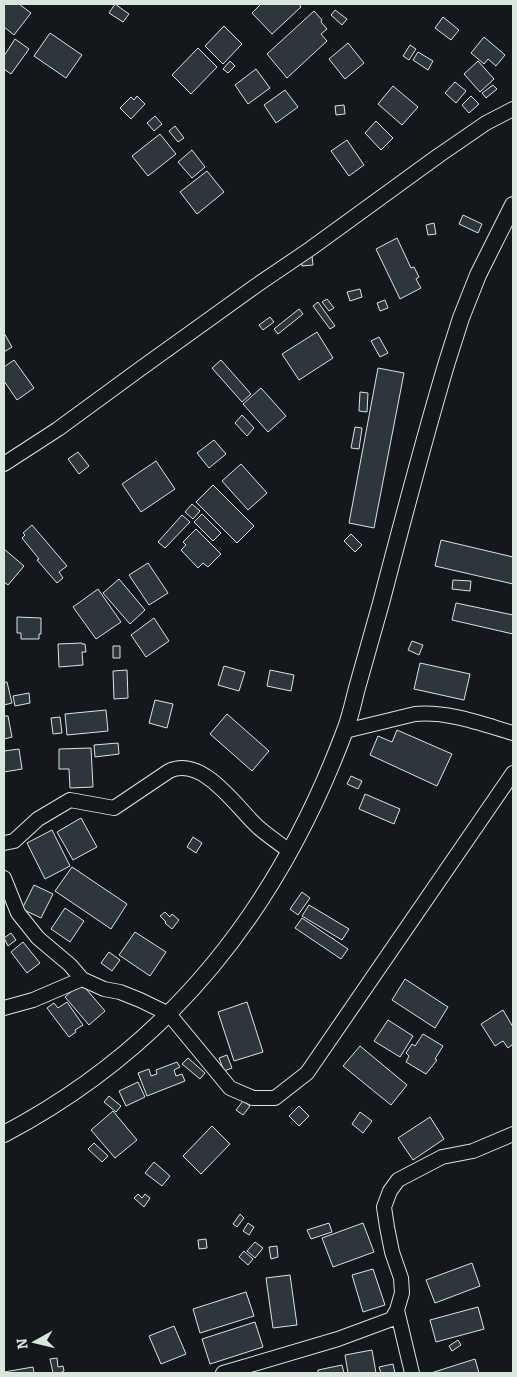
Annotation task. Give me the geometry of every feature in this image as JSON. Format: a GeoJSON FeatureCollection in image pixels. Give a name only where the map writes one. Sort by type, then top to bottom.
{"type":"FeatureCollection","features":[{"type":"Feature","properties":{"kind":"street"},"geometry":{"type":"LineString","coordinates":[[4,464],[58,429],[257,284],[310,249],[446,150],[486,123],[513,109]]}},
{"type":"Feature","properties":{"kind":"street"},"geometry":{"type":"LineString","coordinates":[[4,1134],[80,1089],[149,1033],[169,1014],[201,979],[250,917],[290,850],[312,809],[345,731],[447,362],[461,318],[478,275],[513,205]]}},
{"type":"Feature","properties":{"kind":"street"},"geometry":{"type":"LineString","coordinates":[[345,731],[426,713],[457,717],[513,733]]}},
{"type":"Feature","properties":{"kind":"street"},"geometry":{"type":"LineString","coordinates":[[4,842],[14,841],[38,819],[70,800],[114,808],[169,771],[177,767],[186,767],[200,773],[226,792],[258,827],[290,850]]}},
{"type":"Feature","properties":{"kind":"street"},"geometry":{"type":"LineString","coordinates":[[4,878],[18,913],[38,938],[70,965],[82,979],[104,989],[120,992],[140,1000],[169,1014],[230,1088],[253,1098],[275,1098],[307,1073],[513,773]]}},
{"type":"Feature","properties":{"kind":"street"},"geometry":{"type":"LineString","coordinates":[[4,1008],[33,1000],[82,979]]}},
{"type":"Feature","properties":{"kind":"street"},"geometry":{"type":"LineString","coordinates":[[223,1373],[368,1329],[392,1319],[397,1310],[402,1292],[401,1278],[386,1227],[384,1207],[390,1191],[398,1180],[442,1157],[472,1151],[513,1134]]}},
{"type":"Feature","properties":{"kind":"street"},"geometry":{"type":"LineString","coordinates":[[397,1310],[412,1373]]}},
{"type":"Feature","properties":{"kind":"building"},"geometry":{"type":"Polygon","coordinates":[[[4,4],[19,4],[31,13],[14,35],[4,27],[4,4]]]}},
{"type":"Feature","properties":{"kind":"building"},"geometry":{"type":"Polygon","coordinates":[[[115,4],[129,14],[123,22],[109,13],[115,4]]]}},
{"type":"Feature","properties":{"kind":"building"},"geometry":{"type":"Polygon","coordinates":[[[261,4],[299,4],[301,7],[272,34],[252,13],[261,4]]]}},
{"type":"Feature","properties":{"kind":"building"},"geometry":{"type":"Polygon","coordinates":[[[335,10],[347,19],[342,25],[331,15],[335,10]]]}},
{"type":"Feature","properties":{"kind":"building"},"geometry":{"type":"Polygon","coordinates":[[[314,11],[327,29],[321,34],[327,41],[287,78],[267,54],[314,11]]]}},
{"type":"Feature","properties":{"kind":"building"},"geometry":{"type":"Polygon","coordinates":[[[443,17],[459,30],[451,40],[435,28],[443,17]]]}},
{"type":"Feature","properties":{"kind":"building"},"geometry":{"type":"Polygon","coordinates":[[[224,26],[242,44],[223,64],[205,46],[224,26]]]}},
{"type":"Feature","properties":{"kind":"building"},"geometry":{"type":"Polygon","coordinates":[[[50,33],[82,55],[66,78],[34,56],[50,33]]]}},
{"type":"Feature","properties":{"kind":"building"},"geometry":{"type":"Polygon","coordinates":[[[484,37],[505,55],[496,66],[488,59],[484,64],[471,53],[484,37]]]}},
{"type":"Feature","properties":{"kind":"building"},"geometry":{"type":"Polygon","coordinates":[[[15,39],[29,49],[11,74],[4,69],[4,56],[15,39]]]}},
{"type":"Feature","properties":{"kind":"building"},"geometry":{"type":"Polygon","coordinates":[[[348,43],[364,63],[345,79],[329,59],[348,43]]]}},
{"type":"Feature","properties":{"kind":"building"},"geometry":{"type":"Polygon","coordinates":[[[410,45],[416,49],[409,60],[403,56],[410,45]]]}},
{"type":"Feature","properties":{"kind":"building"},"geometry":{"type":"Polygon","coordinates":[[[198,48],[217,67],[191,94],[172,75],[198,48]]]}},
{"type":"Feature","properties":{"kind":"building"},"geometry":{"type":"Polygon","coordinates":[[[418,52],[433,61],[428,70],[413,60],[418,52]]]}},
{"type":"Feature","properties":{"kind":"building"},"geometry":{"type":"Polygon","coordinates":[[[230,61],[235,66],[228,73],[223,69],[230,61]]]}},
{"type":"Feature","properties":{"kind":"building"},"geometry":{"type":"Polygon","coordinates":[[[478,61],[494,79],[480,92],[464,74],[478,61]]]}},
{"type":"Feature","properties":{"kind":"building"},"geometry":{"type":"Polygon","coordinates":[[[256,69],[270,88],[248,104],[235,85],[256,69]]]}},
{"type":"Feature","properties":{"kind":"building"},"geometry":{"type":"Polygon","coordinates":[[[455,82],[466,91],[456,103],[445,93],[455,82]]]}},
{"type":"Feature","properties":{"kind":"building"},"geometry":{"type":"Polygon","coordinates":[[[493,85],[497,89],[486,98],[482,93],[493,85]]]}},
{"type":"Feature","properties":{"kind":"building"},"geometry":{"type":"Polygon","coordinates":[[[393,86],[418,107],[402,125],[378,104],[393,86]]]}},
{"type":"Feature","properties":{"kind":"building"},"geometry":{"type":"Polygon","coordinates":[[[285,90],[298,107],[276,123],[264,105],[285,90]]]}},
{"type":"Feature","properties":{"kind":"building"},"geometry":{"type":"Polygon","coordinates":[[[137,96],[145,104],[131,119],[120,108],[131,97],[134,100],[137,96]]]}},
{"type":"Feature","properties":{"kind":"building"},"geometry":{"type":"Polygon","coordinates":[[[471,96],[479,104],[469,113],[462,105],[471,96]]]}},
{"type":"Feature","properties":{"kind":"building"},"geometry":{"type":"Polygon","coordinates":[[[344,105],[345,114],[336,115],[335,106],[344,105]]]}},
{"type":"Feature","properties":{"kind":"building"},"geometry":{"type":"Polygon","coordinates":[[[155,116],[162,124],[154,131],[147,123],[155,116]]]}},
{"type":"Feature","properties":{"kind":"building"},"geometry":{"type":"Polygon","coordinates":[[[376,121],[393,138],[381,150],[365,133],[376,121]]]}},
{"type":"Feature","properties":{"kind":"building"},"geometry":{"type":"Polygon","coordinates":[[[175,126],[184,138],[178,142],[169,131],[175,126]]]}},
{"type":"Feature","properties":{"kind":"building"},"geometry":{"type":"Polygon","coordinates":[[[160,134],[176,154],[148,176],[132,156],[160,134]]]}},
{"type":"Feature","properties":{"kind":"building"},"geometry":{"type":"Polygon","coordinates":[[[347,140],[364,165],[349,176],[331,151],[347,140]]]}},
{"type":"Feature","properties":{"kind":"building"},"geometry":{"type":"Polygon","coordinates":[[[192,150],[205,167],[192,178],[178,162],[192,150]]]}},
{"type":"Feature","properties":{"kind":"building"},"geometry":{"type":"Polygon","coordinates":[[[207,171],[224,192],[197,214],[180,192],[207,171]]]}},
{"type":"Feature","properties":{"kind":"building"},"geometry":{"type":"Polygon","coordinates":[[[463,215],[482,224],[478,233],[459,224],[463,215]]]}},
{"type":"Feature","properties":{"kind":"building"},"geometry":{"type":"Polygon","coordinates":[[[434,223],[436,234],[428,235],[426,225],[434,223]]]}},
{"type":"Feature","properties":{"kind":"building"},"geometry":{"type":"Polygon","coordinates":[[[397,238],[411,268],[414,267],[419,277],[416,279],[421,288],[400,299],[376,249],[397,238]]]}},
{"type":"Feature","properties":{"kind":"building"},"geometry":{"type":"Polygon","coordinates":[[[312,256],[313,265],[302,266],[301,258],[312,256]]]}},
{"type":"Feature","properties":{"kind":"building"},"geometry":{"type":"Polygon","coordinates":[[[360,289],[362,297],[350,301],[347,292],[360,289]]]}},
{"type":"Feature","properties":{"kind":"building"},"geometry":{"type":"Polygon","coordinates":[[[327,299],[334,308],[329,311],[322,302],[327,299]]]}},
{"type":"Feature","properties":{"kind":"building"},"geometry":{"type":"Polygon","coordinates":[[[385,300],[388,308],[380,311],[377,303],[385,300]]]}},
{"type":"Feature","properties":{"kind":"building"},"geometry":{"type":"Polygon","coordinates":[[[318,302],[335,326],[330,329],[313,306],[318,302]]]}},
{"type":"Feature","properties":{"kind":"building"},"geometry":{"type":"Polygon","coordinates":[[[299,309],[303,314],[278,334],[274,329],[299,309]]]}},
{"type":"Feature","properties":{"kind":"building"},"geometry":{"type":"Polygon","coordinates":[[[270,317],[274,322],[263,330],[259,325],[270,317]]]}},
{"type":"Feature","properties":{"kind":"building"},"geometry":{"type":"Polygon","coordinates":[[[317,332],[333,358],[299,380],[282,354],[317,332]]]}},
{"type":"Feature","properties":{"kind":"building"},"geometry":{"type":"Polygon","coordinates":[[[4,333],[12,347],[4,352],[4,333]]]}},
{"type":"Feature","properties":{"kind":"building"},"geometry":{"type":"Polygon","coordinates":[[[379,337],[388,353],[380,357],[371,341],[379,337]]]}},
{"type":"Feature","properties":{"kind":"building"},"geometry":{"type":"Polygon","coordinates":[[[14,360],[34,388],[17,400],[4,381],[4,367],[14,360]]]}},
{"type":"Feature","properties":{"kind":"building"},"geometry":{"type":"Polygon","coordinates":[[[221,360],[251,394],[242,402],[212,368],[221,360]]]}},
{"type":"Feature","properties":{"kind":"building"},"geometry":{"type":"Polygon","coordinates":[[[378,368],[404,373],[374,528],[349,523],[378,368]]]}},
{"type":"Feature","properties":{"kind":"building"},"geometry":{"type":"Polygon","coordinates":[[[261,388],[286,416],[268,432],[243,404],[261,388]]]}},
{"type":"Feature","properties":{"kind":"building"},"geometry":{"type":"Polygon","coordinates":[[[360,392],[368,393],[367,412],[359,411],[360,392]]]}},
{"type":"Feature","properties":{"kind":"building"},"geometry":{"type":"Polygon","coordinates":[[[242,415],[254,428],[247,436],[235,423],[242,415]]]}},
{"type":"Feature","properties":{"kind":"building"},"geometry":{"type":"Polygon","coordinates":[[[355,427],[362,428],[359,449],[351,448],[355,427]]]}},
{"type":"Feature","properties":{"kind":"building"},"geometry":{"type":"Polygon","coordinates":[[[214,440],[226,454],[209,468],[197,453],[214,440]]]}},
{"type":"Feature","properties":{"kind":"building"},"geometry":{"type":"Polygon","coordinates":[[[78,452],[89,466],[79,474],[68,459],[78,452]]]}},
{"type":"Feature","properties":{"kind":"building"},"geometry":{"type":"Polygon","coordinates":[[[156,461],[175,489],[141,512],[122,484],[156,461]]]}},
{"type":"Feature","properties":{"kind":"building"},"geometry":{"type":"Polygon","coordinates":[[[241,464],[267,493],[248,510],[222,481],[241,464]]]}},
{"type":"Feature","properties":{"kind":"building"},"geometry":{"type":"Polygon","coordinates":[[[213,485],[254,526],[237,543],[196,502],[213,485]]]}},
{"type":"Feature","properties":{"kind":"building"},"geometry":{"type":"Polygon","coordinates":[[[192,504],[200,511],[193,519],[185,512],[192,504]]]}},
{"type":"Feature","properties":{"kind":"building"},"geometry":{"type":"Polygon","coordinates":[[[202,514],[221,533],[213,541],[194,522],[202,514]]]}},
{"type":"Feature","properties":{"kind":"building"},"geometry":{"type":"Polygon","coordinates":[[[182,515],[190,522],[165,548],[158,542],[182,515]]]}},
{"type":"Feature","properties":{"kind":"building"},"geometry":{"type":"Polygon","coordinates":[[[32,525],[67,566],[59,572],[63,578],[57,583],[37,560],[39,559],[22,538],[25,535],[23,533],[32,525]]]}},
{"type":"Feature","properties":{"kind":"building"},"geometry":{"type":"Polygon","coordinates":[[[196,529],[221,554],[208,567],[203,563],[198,568],[181,550],[186,545],[183,542],[196,529]]]}},
{"type":"Feature","properties":{"kind":"building"},"geometry":{"type":"Polygon","coordinates":[[[351,534],[362,545],[355,552],[344,541],[351,534]]]}},
{"type":"Feature","properties":{"kind":"building"},"geometry":{"type":"Polygon","coordinates":[[[441,540],[513,557],[513,584],[435,566],[441,540]]]}},
{"type":"Feature","properties":{"kind":"building"},"geometry":{"type":"Polygon","coordinates":[[[4,549],[24,566],[8,585],[4,582],[4,549]]]}},
{"type":"Feature","properties":{"kind":"building"},"geometry":{"type":"Polygon","coordinates":[[[148,563],[168,593],[149,605],[129,575],[148,563]]]}},
{"type":"Feature","properties":{"kind":"building"},"geometry":{"type":"Polygon","coordinates":[[[119,579],[145,610],[130,624],[103,593],[119,579]]]}},
{"type":"Feature","properties":{"kind":"building"},"geometry":{"type":"Polygon","coordinates":[[[453,580],[471,581],[470,591],[452,589],[453,580]]]}},
{"type":"Feature","properties":{"kind":"building"},"geometry":{"type":"Polygon","coordinates":[[[98,589],[121,622],[96,639],[73,607],[98,589]]]}},
{"type":"Feature","properties":{"kind":"building"},"geometry":{"type":"Polygon","coordinates":[[[456,603],[513,615],[513,634],[452,620],[456,603]]]}},
{"type":"Feature","properties":{"kind":"building"},"geometry":{"type":"Polygon","coordinates":[[[17,617],[41,618],[41,634],[39,634],[39,639],[21,639],[21,633],[17,633],[17,617]]]}},
{"type":"Feature","properties":{"kind":"building"},"geometry":{"type":"Polygon","coordinates":[[[154,618],[169,641],[146,657],[131,635],[154,618]]]}},
{"type":"Feature","properties":{"kind":"building"},"geometry":{"type":"Polygon","coordinates":[[[412,641],[423,645],[419,655],[408,650],[412,641]]]}},
{"type":"Feature","properties":{"kind":"building"},"geometry":{"type":"Polygon","coordinates":[[[58,644],[85,644],[86,652],[82,652],[83,665],[59,667],[58,644]]]}},
{"type":"Feature","properties":{"kind":"building"},"geometry":{"type":"Polygon","coordinates":[[[113,646],[120,646],[120,658],[113,658],[113,646]]]}},
{"type":"Feature","properties":{"kind":"building"},"geometry":{"type":"Polygon","coordinates":[[[420,663],[470,674],[464,700],[414,689],[420,663]]]}},
{"type":"Feature","properties":{"kind":"building"},"geometry":{"type":"Polygon","coordinates":[[[224,666],[245,672],[239,691],[218,685],[224,666]]]}},
{"type":"Feature","properties":{"kind":"building"},"geometry":{"type":"Polygon","coordinates":[[[127,670],[128,698],[114,699],[113,671],[127,670]]]}},
{"type":"Feature","properties":{"kind":"building"},"geometry":{"type":"Polygon","coordinates":[[[270,670],[294,675],[291,691],[267,686],[270,670]]]}},
{"type":"Feature","properties":{"kind":"building"},"geometry":{"type":"Polygon","coordinates":[[[4,682],[7,682],[12,703],[4,705],[4,682]]]}},
{"type":"Feature","properties":{"kind":"building"},"geometry":{"type":"Polygon","coordinates":[[[29,693],[30,703],[15,706],[13,696],[29,693]]]}},
{"type":"Feature","properties":{"kind":"building"},"geometry":{"type":"Polygon","coordinates":[[[155,700],[173,704],[167,728],[149,723],[155,700]]]}},
{"type":"Feature","properties":{"kind":"building"},"geometry":{"type":"Polygon","coordinates":[[[106,710],[108,731],[67,735],[65,714],[106,710]]]}},
{"type":"Feature","properties":{"kind":"building"},"geometry":{"type":"Polygon","coordinates":[[[227,714],[269,751],[252,771],[210,734],[227,714]]]}},
{"type":"Feature","properties":{"kind":"building"},"geometry":{"type":"Polygon","coordinates":[[[4,716],[8,716],[12,737],[4,739],[4,716]]]}},
{"type":"Feature","properties":{"kind":"building"},"geometry":{"type":"Polygon","coordinates":[[[60,717],[62,733],[53,734],[51,718],[60,717]]]}},
{"type":"Feature","properties":{"kind":"building"},"geometry":{"type":"Polygon","coordinates":[[[397,730],[452,754],[437,786],[370,755],[378,736],[392,742],[397,730]]]}},
{"type":"Feature","properties":{"kind":"building"},"geometry":{"type":"Polygon","coordinates":[[[118,743],[119,754],[95,757],[94,745],[118,743]]]}},
{"type":"Feature","properties":{"kind":"building"},"geometry":{"type":"Polygon","coordinates":[[[91,748],[93,787],[70,788],[69,769],[59,769],[59,749],[91,748]]]}},
{"type":"Feature","properties":{"kind":"building"},"geometry":{"type":"Polygon","coordinates":[[[19,749],[22,769],[4,772],[4,751],[19,749]]]}},
{"type":"Feature","properties":{"kind":"building"},"geometry":{"type":"Polygon","coordinates":[[[351,776],[362,781],[358,789],[347,784],[351,776]]]}},
{"type":"Feature","properties":{"kind":"building"},"geometry":{"type":"Polygon","coordinates":[[[365,794],[400,809],[394,824],[359,809],[365,794]]]}},
{"type":"Feature","properties":{"kind":"building"},"geometry":{"type":"Polygon","coordinates":[[[81,818],[97,847],[73,860],[57,832],[81,818]]]}},
{"type":"Feature","properties":{"kind":"building"},"geometry":{"type":"Polygon","coordinates":[[[52,830],[70,866],[45,879],[27,843],[52,830]]]}},
{"type":"Feature","properties":{"kind":"building"},"geometry":{"type":"Polygon","coordinates":[[[193,837],[202,843],[196,853],[187,847],[193,837]]]}},
{"type":"Feature","properties":{"kind":"building"},"geometry":{"type":"Polygon","coordinates":[[[72,867],[127,904],[111,929],[55,891],[72,867]]]}},
{"type":"Feature","properties":{"kind":"building"},"geometry":{"type":"Polygon","coordinates":[[[34,885],[53,894],[41,918],[22,909],[34,885]]]}},
{"type":"Feature","properties":{"kind":"building"},"geometry":{"type":"Polygon","coordinates":[[[302,892],[310,898],[298,915],[290,909],[302,892]]]}},
{"type":"Feature","properties":{"kind":"building"},"geometry":{"type":"Polygon","coordinates":[[[309,905],[349,929],[342,940],[302,916],[309,905]]]}},
{"type":"Feature","properties":{"kind":"building"},"geometry":{"type":"Polygon","coordinates":[[[65,908],[84,921],[70,942],[51,929],[65,908]]]}},
{"type":"Feature","properties":{"kind":"building"},"geometry":{"type":"Polygon","coordinates":[[[165,912],[170,917],[172,914],[179,920],[172,929],[160,916],[165,912]]]}},
{"type":"Feature","properties":{"kind":"building"},"geometry":{"type":"Polygon","coordinates":[[[302,918],[348,949],[341,959],[295,928],[302,918]]]}},
{"type":"Feature","properties":{"kind":"building"},"geometry":{"type":"Polygon","coordinates":[[[135,932],[166,952],[150,976],[119,955],[135,932]]]}},
{"type":"Feature","properties":{"kind":"building"},"geometry":{"type":"Polygon","coordinates":[[[11,933],[16,940],[8,946],[4,938],[11,933]]]}},
{"type":"Feature","properties":{"kind":"building"},"geometry":{"type":"Polygon","coordinates":[[[23,942],[40,963],[27,973],[11,952],[23,942]]]}},
{"type":"Feature","properties":{"kind":"building"},"geometry":{"type":"Polygon","coordinates":[[[109,952],[120,960],[112,971],[101,963],[109,952]]]}},
{"type":"Feature","properties":{"kind":"building"},"geometry":{"type":"Polygon","coordinates":[[[405,979],[448,1007],[435,1028],[392,1000],[405,979]]]}},
{"type":"Feature","properties":{"kind":"building"},"geometry":{"type":"Polygon","coordinates":[[[81,983],[105,1011],[89,1025],[65,997],[81,983]]]}},
{"type":"Feature","properties":{"kind":"building"},"geometry":{"type":"Polygon","coordinates":[[[67,1002],[83,1025],[69,1037],[47,1008],[54,1003],[58,1008],[67,1002]]]}},
{"type":"Feature","properties":{"kind":"building"},"geometry":{"type":"Polygon","coordinates":[[[247,1002],[263,1052],[234,1061],[218,1012],[247,1002]]]}},
{"type":"Feature","properties":{"kind":"building"},"geometry":{"type":"Polygon","coordinates":[[[503,1010],[513,1027],[513,1044],[508,1048],[503,1041],[495,1046],[481,1024],[503,1010]]]}},
{"type":"Feature","properties":{"kind":"building"},"geometry":{"type":"Polygon","coordinates":[[[388,1020],[413,1036],[400,1057],[374,1041],[388,1020]]]}},
{"type":"Feature","properties":{"kind":"building"},"geometry":{"type":"Polygon","coordinates":[[[423,1034],[443,1046],[435,1059],[437,1060],[426,1074],[406,1062],[409,1056],[406,1053],[412,1044],[415,1046],[423,1034]]]}},
{"type":"Feature","properties":{"kind":"building"},"geometry":{"type":"Polygon","coordinates":[[[360,1046],[407,1085],[391,1105],[343,1066],[360,1046]]]}},
{"type":"Feature","properties":{"kind":"building"},"geometry":{"type":"Polygon","coordinates":[[[227,1055],[232,1068],[224,1071],[219,1058],[227,1055]]]}},
{"type":"Feature","properties":{"kind":"building"},"geometry":{"type":"Polygon","coordinates":[[[188,1058],[205,1073],[200,1079],[182,1064],[188,1058]]]}},
{"type":"Feature","properties":{"kind":"building"},"geometry":{"type":"Polygon","coordinates":[[[177,1062],[180,1067],[174,1070],[176,1076],[182,1074],[185,1081],[147,1096],[138,1073],[149,1069],[151,1076],[157,1074],[156,1070],[177,1062]]]}},
{"type":"Feature","properties":{"kind":"building"},"geometry":{"type":"Polygon","coordinates":[[[138,1082],[145,1097],[126,1106],[119,1091],[138,1082]]]}},
{"type":"Feature","properties":{"kind":"building"},"geometry":{"type":"Polygon","coordinates":[[[109,1096],[121,1106],[116,1112],[104,1102],[109,1096]]]}},
{"type":"Feature","properties":{"kind":"building"},"geometry":{"type":"Polygon","coordinates":[[[243,1101],[250,1106],[243,1115],[236,1110],[243,1101]]]}},
{"type":"Feature","properties":{"kind":"building"},"geometry":{"type":"Polygon","coordinates":[[[299,1106],[309,1116],[299,1126],[289,1116],[299,1106]]]}},
{"type":"Feature","properties":{"kind":"building"},"geometry":{"type":"Polygon","coordinates":[[[113,1111],[137,1140],[115,1158],[91,1130],[113,1111]]]}},
{"type":"Feature","properties":{"kind":"building"},"geometry":{"type":"Polygon","coordinates":[[[360,1112],[372,1121],[363,1133],[352,1124],[360,1112]]]}},
{"type":"Feature","properties":{"kind":"building"},"geometry":{"type":"Polygon","coordinates":[[[430,1117],[444,1139],[413,1160],[398,1138],[430,1117]]]}},
{"type":"Feature","properties":{"kind":"building"},"geometry":{"type":"Polygon","coordinates":[[[212,1126],[230,1144],[201,1174],[183,1156],[212,1126]]]}},
{"type":"Feature","properties":{"kind":"building"},"geometry":{"type":"Polygon","coordinates":[[[94,1143],[108,1156],[102,1162],[88,1149],[94,1143]]]}},
{"type":"Feature","properties":{"kind":"building"},"geometry":{"type":"Polygon","coordinates":[[[154,1162],[170,1176],[162,1186],[145,1173],[154,1162]]]}},
{"type":"Feature","properties":{"kind":"building"},"geometry":{"type":"Polygon","coordinates":[[[138,1194],[142,1198],[145,1194],[150,1198],[144,1207],[134,1198],[138,1194]]]}},
{"type":"Feature","properties":{"kind":"building"},"geometry":{"type":"Polygon","coordinates":[[[240,1214],[244,1218],[237,1227],[233,1224],[240,1214]]]}},
{"type":"Feature","properties":{"kind":"building"},"geometry":{"type":"Polygon","coordinates":[[[248,1223],[254,1227],[249,1235],[243,1231],[248,1223]]]}},
{"type":"Feature","properties":{"kind":"building"},"geometry":{"type":"Polygon","coordinates":[[[329,1223],[332,1232],[311,1239],[307,1230],[329,1223]]]}},
{"type":"Feature","properties":{"kind":"building"},"geometry":{"type":"Polygon","coordinates":[[[363,1223],[374,1252],[333,1267],[322,1238],[363,1223]]]}},
{"type":"Feature","properties":{"kind":"building"},"geometry":{"type":"Polygon","coordinates":[[[206,1239],[207,1248],[199,1249],[198,1240],[206,1239]]]}},
{"type":"Feature","properties":{"kind":"building"},"geometry":{"type":"Polygon","coordinates":[[[255,1242],[263,1248],[255,1258],[247,1251],[255,1242]]]}},
{"type":"Feature","properties":{"kind":"building"},"geometry":{"type":"Polygon","coordinates":[[[277,1246],[278,1257],[271,1259],[269,1247],[277,1246]]]}},
{"type":"Feature","properties":{"kind":"building"},"geometry":{"type":"Polygon","coordinates":[[[244,1251],[253,1259],[248,1265],[239,1257],[244,1251]]]}},
{"type":"Feature","properties":{"kind":"building"},"geometry":{"type":"Polygon","coordinates":[[[472,1263],[480,1286],[435,1303],[426,1280],[472,1263]]]}},
{"type":"Feature","properties":{"kind":"building"},"geometry":{"type":"Polygon","coordinates":[[[373,1269],[385,1305],[363,1312],[352,1275],[373,1269]]]}},
{"type":"Feature","properties":{"kind":"building"},"geometry":{"type":"Polygon","coordinates":[[[290,1275],[297,1325],[273,1328],[266,1278],[290,1275]]]}},
{"type":"Feature","properties":{"kind":"building"},"geometry":{"type":"Polygon","coordinates":[[[246,1292],[254,1316],[200,1333],[193,1309],[246,1292]]]}},
{"type":"Feature","properties":{"kind":"building"},"geometry":{"type":"Polygon","coordinates":[[[478,1307],[484,1329],[436,1342],[430,1320],[478,1307]]]}},
{"type":"Feature","properties":{"kind":"building"},"geometry":{"type":"Polygon","coordinates":[[[255,1322],[263,1347],[210,1364],[202,1339],[255,1322]]]}},
{"type":"Feature","properties":{"kind":"building"},"geometry":{"type":"Polygon","coordinates":[[[174,1326],[186,1354],[161,1364],[149,1336],[174,1326]]]}},
{"type":"Feature","properties":{"kind":"building"},"geometry":{"type":"Polygon","coordinates":[[[458,1340],[461,1345],[452,1351],[449,1346],[458,1340]]]}},
{"type":"Feature","properties":{"kind":"building"},"geometry":{"type":"Polygon","coordinates":[[[372,1350],[376,1373],[348,1373],[345,1355],[372,1350]]]}},
{"type":"Feature","properties":{"kind":"building"},"geometry":{"type":"Polygon","coordinates":[[[57,1358],[58,1367],[63,1366],[64,1371],[53,1373],[50,1359],[57,1358]]]}},
{"type":"Feature","properties":{"kind":"building"},"geometry":{"type":"Polygon","coordinates":[[[475,1359],[479,1373],[431,1373],[475,1359]]]}},
{"type":"Feature","properties":{"kind":"building"},"geometry":{"type":"Polygon","coordinates":[[[393,1364],[395,1373],[381,1373],[379,1367],[393,1364]]]}},
{"type":"Feature","properties":{"kind":"building"},"geometry":{"type":"Polygon","coordinates":[[[342,1365],[344,1373],[318,1373],[318,1370],[342,1365]]]}},
{"type":"Feature","properties":{"kind":"building"},"geometry":{"type":"Polygon","coordinates":[[[33,1367],[34,1373],[4,1373],[4,1372],[33,1367]]]}}]}
